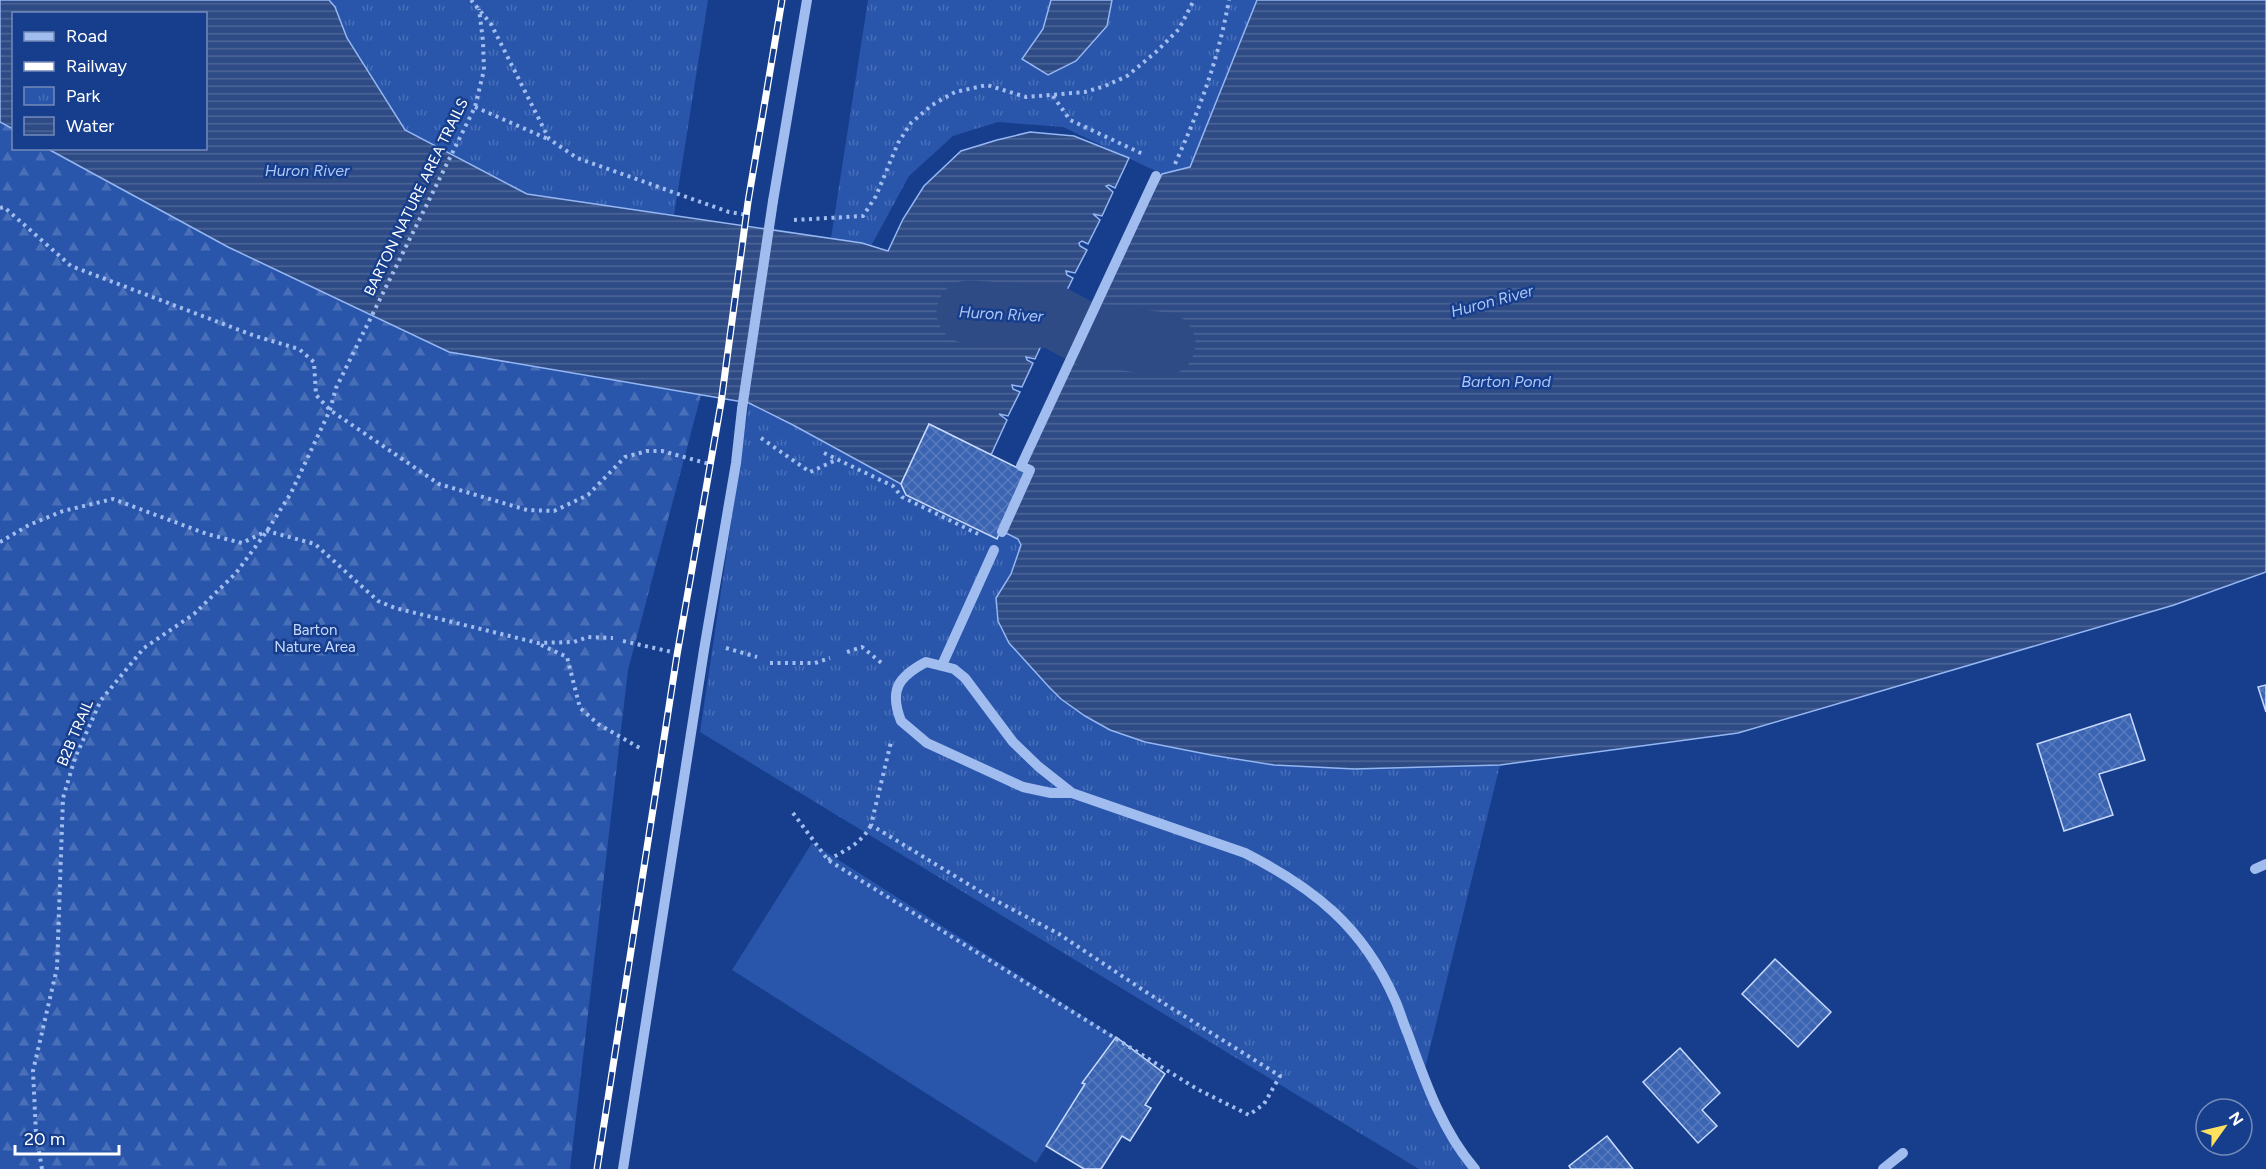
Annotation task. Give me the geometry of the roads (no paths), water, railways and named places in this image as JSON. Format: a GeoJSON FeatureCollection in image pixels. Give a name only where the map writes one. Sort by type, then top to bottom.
{"type":"FeatureCollection","features":[{"type":"Feature","properties":{"kind":"street"},"geometry":{"type":"LineString","coordinates":[[623,1169],[704,650],[736,463],[773,201],[807,0]]}},
{"type":"Feature","properties":{"kind":"street"},"geometry":{"type":"LineString","coordinates":[[1002,532],[1030,470],[1021,466],[1156,176]]}},
{"type":"Feature","properties":{"kind":"street"},"geometry":{"type":"LineString","coordinates":[[942,665],[994,550]]}},
{"type":"Feature","properties":{"kind":"street"},"geometry":{"type":"LineString","coordinates":[[1072,793],[1051,793],[1023,787],[927,743],[901,721],[894,701],[897,688],[914,669],[926,662],[954,669],[965,678],[1013,742],[1039,767],[1072,793],[1245,853],[1270,866],[1323,901],[1352,931],[1381,973],[1396,1000],[1435,1104],[1449,1132],[1475,1169]]}},
{"type":"Feature","properties":{"kind":"street"},"geometry":{"type":"LineString","coordinates":[[2255,868],[2266,864]]}},
{"type":"Feature","properties":{"kind":"street"},"geometry":{"type":"LineString","coordinates":[[1883,1169],[1903,1153]]}},
{"type":"Feature","properties":{"kind":"water","name":"Huron River"},"geometry":{"type":"Polygon","coordinates":[[[0,0],[329,0],[335,7],[347,38],[405,130],[527,194],[862,243],[888,251],[903,219],[924,186],[961,151],[1030,132],[1074,136],[1129,158],[1115,188],[1106,186],[1113,192],[1102,216],[1093,214],[1100,220],[1088,244],[1082,241],[1079,243],[1087,250],[1075,273],[1066,271],[1067,275],[1073,278],[1061,302],[1053,300],[1059,306],[1048,331],[1039,328],[1046,335],[1035,359],[1026,357],[1033,363],[1022,387],[1012,385],[1013,389],[1020,392],[1008,416],[999,414],[1007,420],[991,455],[929,424],[901,484],[749,403],[449,352],[228,247],[50,150],[207,150],[207,12],[12,12],[12,128],[0,122],[0,0]]]}},
{"type":"Feature","properties":{"kind":"water"},"geometry":{"type":"Polygon","coordinates":[[[1051,0],[1112,0],[1107,26],[1076,61],[1048,75],[1022,59],[1043,29],[1051,0]]]}},
{"type":"Feature","properties":{"kind":"water","name":"Barton Pond"},"geometry":{"type":"Polygon","coordinates":[[[1257,0],[2266,0],[2266,572],[2174,605],[1738,733],[1500,765],[1354,769],[1274,765],[1145,742],[1110,730],[1085,716],[1061,699],[1049,687],[1009,643],[998,621],[996,598],[1011,574],[1021,545],[1018,539],[1000,530],[1020,469],[1087,323],[1162,174],[1190,167],[1257,0]]]}},
{"type":"Feature","properties":{"kind":"waterway","name":"Huron River"},"geometry":{"type":"LineString","coordinates":[[968,312],[1054,317],[1086,334],[1164,344]]}},
{"type":"Feature","properties":{"kind":"railway"},"geometry":{"type":"LineString","coordinates":[[597,1169],[677,655],[721,403],[748,202],[782,0]]}},
{"type":"Feature","properties":{"kind":"park label","name":"Barton Nature Area"},"geometry":{"type":"Point","coordinates":[315,638]}}]}
